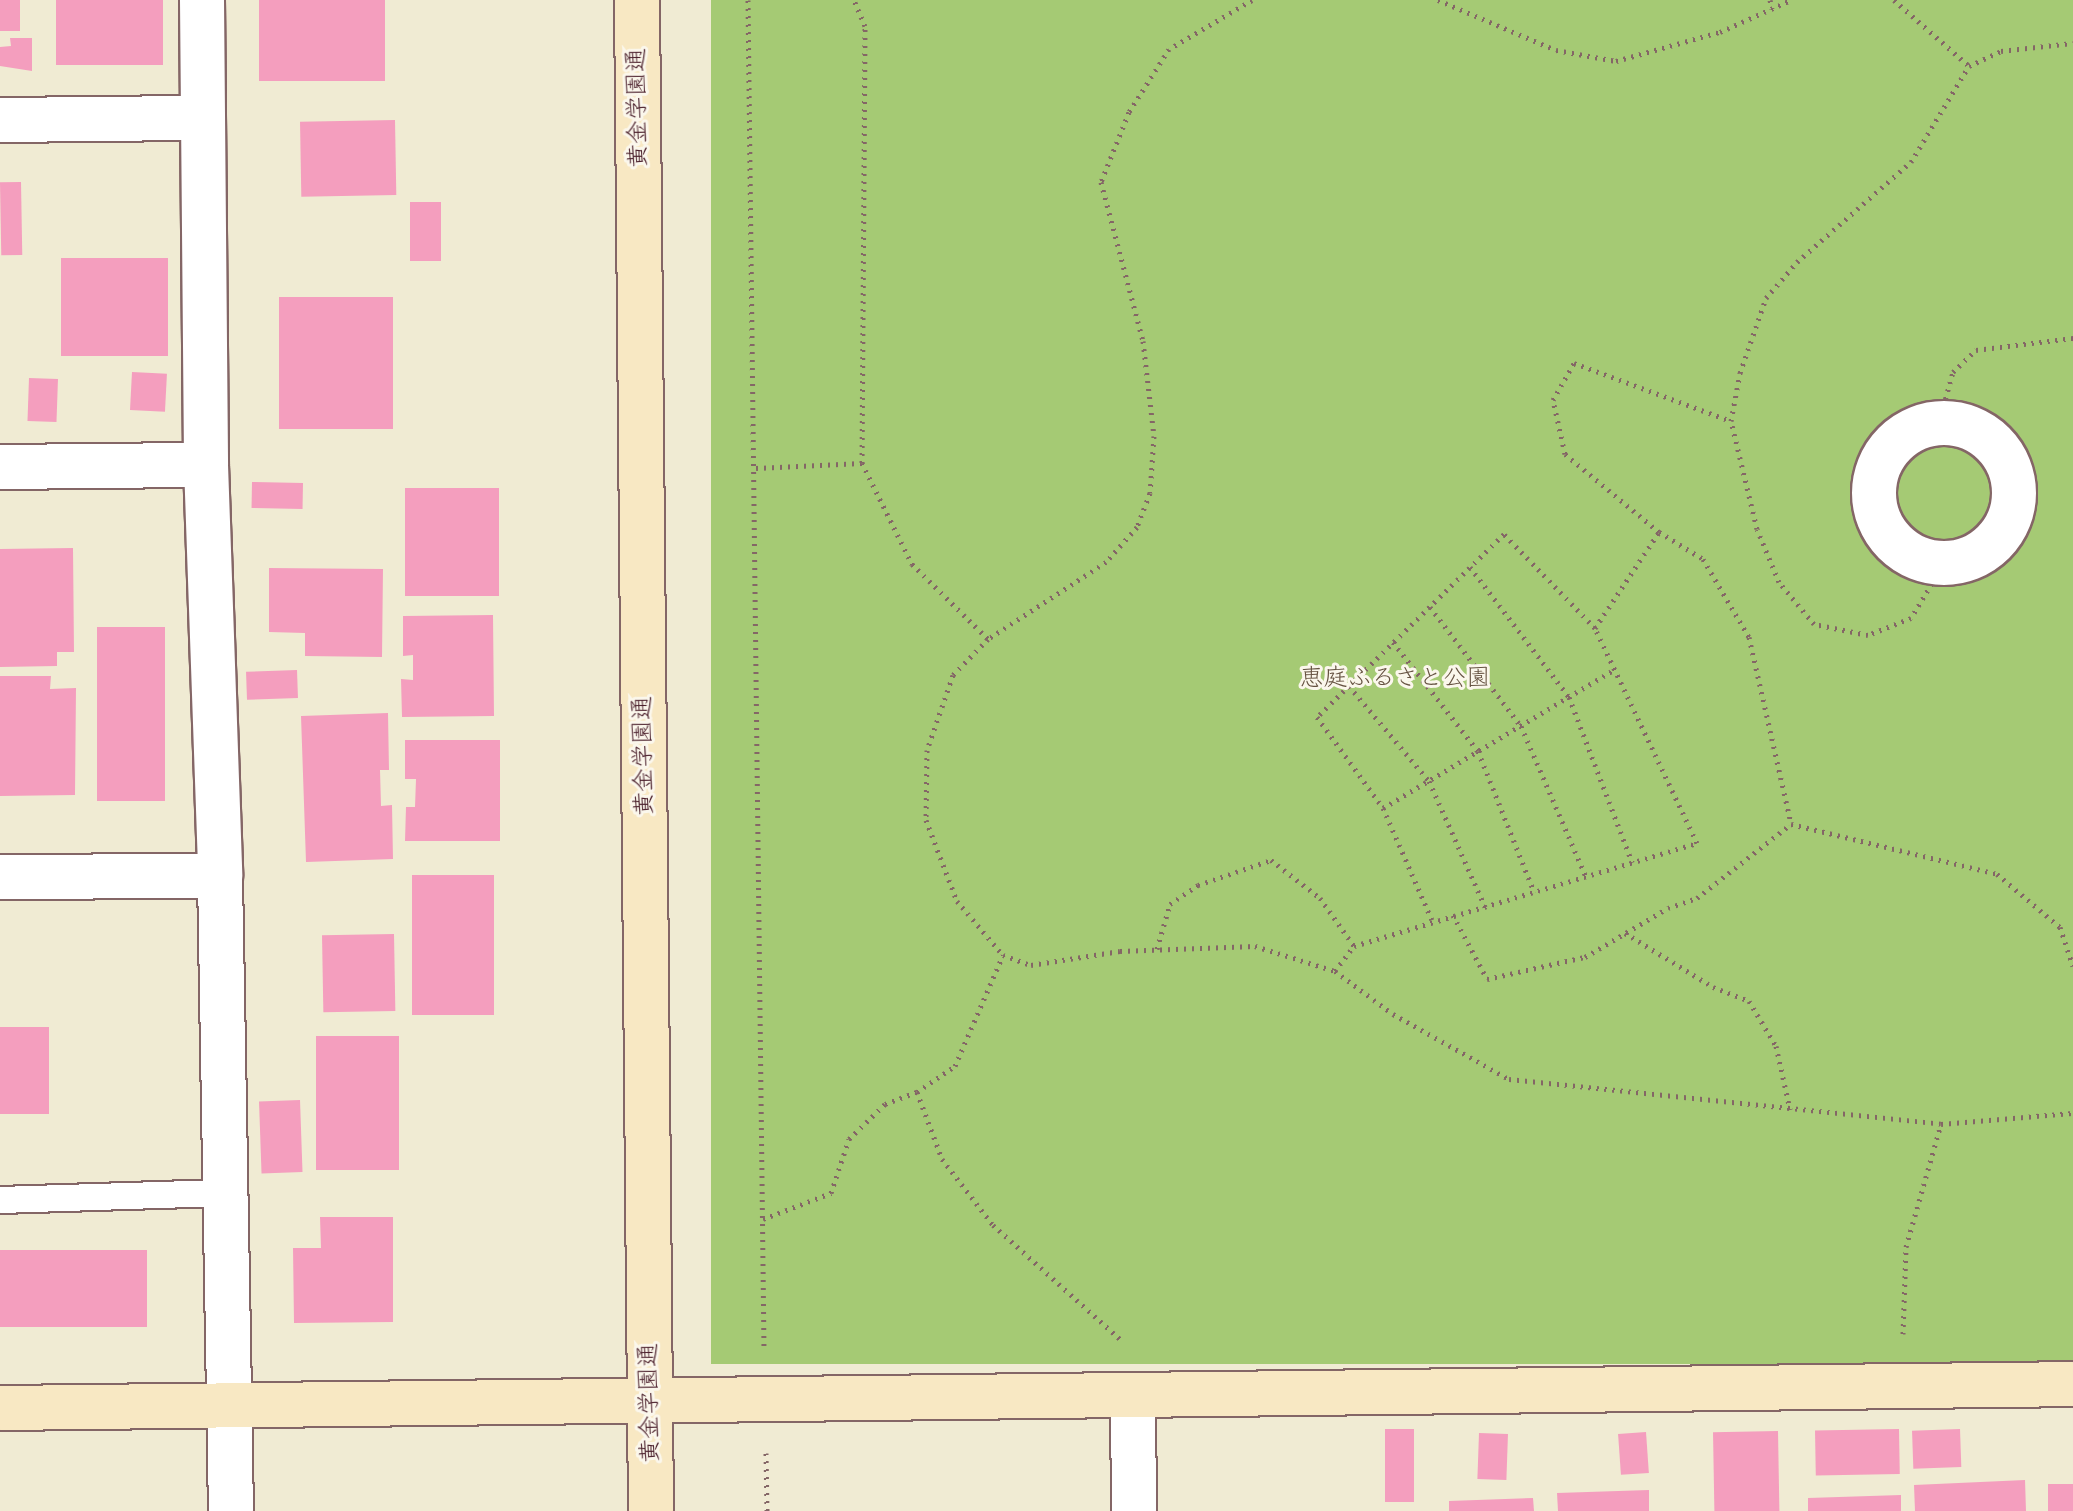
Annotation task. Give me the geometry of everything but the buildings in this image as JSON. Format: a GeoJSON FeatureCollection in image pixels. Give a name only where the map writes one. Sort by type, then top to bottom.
{"type":"FeatureCollection","features":[{"type":"Feature","properties":{"kind":"street"},"geometry":{"type":"LineString","coordinates":[[202,0],[206,465],[220,876],[231,1511]]}},
{"type":"Feature","properties":{"kind":"street","name":"黄金学園通"},"geometry":{"type":"LineString","coordinates":[[637,0],[651,1511]]}},
{"type":"Feature","properties":{"kind":"street"},"geometry":{"type":"LineString","coordinates":[[0,120],[202,118]]}},
{"type":"Feature","properties":{"kind":"street"},"geometry":{"type":"LineString","coordinates":[[1939,422],[1971,427],[1998,446],[2013,474],[2014,507],[2000,536],[1975,556],[1944,563],[1914,557],[1890,538],[1876,511],[1875,480],[1887,451],[1910,431],[1939,422]]}},
{"type":"Feature","properties":{"kind":"street"},"geometry":{"type":"LineString","coordinates":[[0,467],[206,465]]}},
{"type":"Feature","properties":{"kind":"street"},"geometry":{"type":"LineString","coordinates":[[0,877],[220,876]]}},
{"type":"Feature","properties":{"kind":"street"},"geometry":{"type":"LineString","coordinates":[[0,1408],[650,1398],[1133,1399],[2073,1384]]}},
{"type":"Feature","properties":{"kind":"street"},"geometry":{"type":"LineString","coordinates":[[1133,1399],[1134,1511]]}},
{"type":"Feature","properties":{"kind":"lane"},"geometry":{"type":"LineString","coordinates":[[0,1200],[227,1193]]}},
{"type":"Feature","properties":{"kind":"path"},"geometry":{"type":"LineString","coordinates":[[748,0],[767,1511]]}},
{"type":"Feature","properties":{"kind":"path"},"geometry":{"type":"LineString","coordinates":[[854,0],[865,26],[862,463],[912,564],[988,639]]}},
{"type":"Feature","properties":{"kind":"path"},"geometry":{"type":"LineString","coordinates":[[1252,0],[1169,49],[1129,112],[1101,182],[1143,341],[1154,436],[1150,493],[1137,527],[1106,562],[988,639],[953,675],[927,750],[926,820],[957,901],[1003,955],[1031,965],[1157,949],[1255,946],[1335,971],[1393,1014],[1509,1079],[1941,1124],[2073,1113]]}},
{"type":"Feature","properties":{"kind":"path"},"geometry":{"type":"LineString","coordinates":[[1438,0],[1556,50],[1616,61],[1720,32],[1791,0]]}},
{"type":"Feature","properties":{"kind":"path"},"geometry":{"type":"LineString","coordinates":[[1770,0],[1772,9]]}},
{"type":"Feature","properties":{"kind":"path"},"geometry":{"type":"LineString","coordinates":[[1894,0],[1969,66]]}},
{"type":"Feature","properties":{"kind":"path"},"geometry":{"type":"LineString","coordinates":[[1944,563],[1911,618],[1868,635],[1814,624],[1779,582],[1757,529],[1731,421],[1766,298],[1797,262],[1911,162],[1969,66],[2001,51],[2073,43]]}},
{"type":"Feature","properties":{"kind":"path"},"geometry":{"type":"LineString","coordinates":[[1939,422],[1953,372],[1976,350],[2073,338]]}},
{"type":"Feature","properties":{"kind":"path"},"geometry":{"type":"LineString","coordinates":[[1731,421],[1574,363],[1553,400],[1565,454],[1659,532],[1703,559],[1749,637],[1791,824]]}},
{"type":"Feature","properties":{"kind":"path"},"geometry":{"type":"LineString","coordinates":[[756,468],[862,463]]}},
{"type":"Feature","properties":{"kind":"path"},"geometry":{"type":"LineString","coordinates":[[1595,628],[1659,532]]}},
{"type":"Feature","properties":{"kind":"path"},"geometry":{"type":"LineString","coordinates":[[1335,971],[1354,946],[1432,920],[1697,843],[1595,628],[1504,534],[1317,717],[1383,808],[1432,920]]}},
{"type":"Feature","properties":{"kind":"path"},"geometry":{"type":"LineString","coordinates":[[1470,567],[1569,697],[1632,862]]}},
{"type":"Feature","properties":{"kind":"path"},"geometry":{"type":"LineString","coordinates":[[1430,607],[1521,726],[1586,877]]}},
{"type":"Feature","properties":{"kind":"path"},"geometry":{"type":"LineString","coordinates":[[1393,642],[1478,751],[1534,892]]}},
{"type":"Feature","properties":{"kind":"path"},"geometry":{"type":"LineString","coordinates":[[1383,808],[1615,669]]}},
{"type":"Feature","properties":{"kind":"path"},"geometry":{"type":"LineString","coordinates":[[1349,686],[1429,781],[1485,907]]}},
{"type":"Feature","properties":{"kind":"path"},"geometry":{"type":"LineString","coordinates":[[1453,915],[1487,979],[1585,957],[1625,933],[1697,898],[1791,824]]}},
{"type":"Feature","properties":{"kind":"path"},"geometry":{"type":"LineString","coordinates":[[1791,824],[1997,874],[2060,927],[2073,966]]}},
{"type":"Feature","properties":{"kind":"path"},"geometry":{"type":"LineString","coordinates":[[1157,949],[1170,904],[1198,885],[1271,860],[1320,898],[1354,946]]}},
{"type":"Feature","properties":{"kind":"path"},"geometry":{"type":"LineString","coordinates":[[1625,933],[1713,987],[1749,1001],[1776,1046],[1790,1109]]}},
{"type":"Feature","properties":{"kind":"path"},"geometry":{"type":"LineString","coordinates":[[763,1219],[831,1193],[849,1139],[885,1104],[917,1092],[955,1066],[1003,955]]}},
{"type":"Feature","properties":{"kind":"path"},"geometry":{"type":"LineString","coordinates":[[917,1092],[942,1159],[993,1225],[1128,1346]]}},
{"type":"Feature","properties":{"kind":"path"},"geometry":{"type":"LineString","coordinates":[[1902,1341],[1906,1247],[1941,1124]]}},
{"type":"Feature","properties":{"kind":"green space","name":"恵庭ふるさと公園"},"geometry":{"type":"Polygon","coordinates":[[[711,0],[2073,0],[2073,1364],[711,1364],[711,0]]]}}]}
